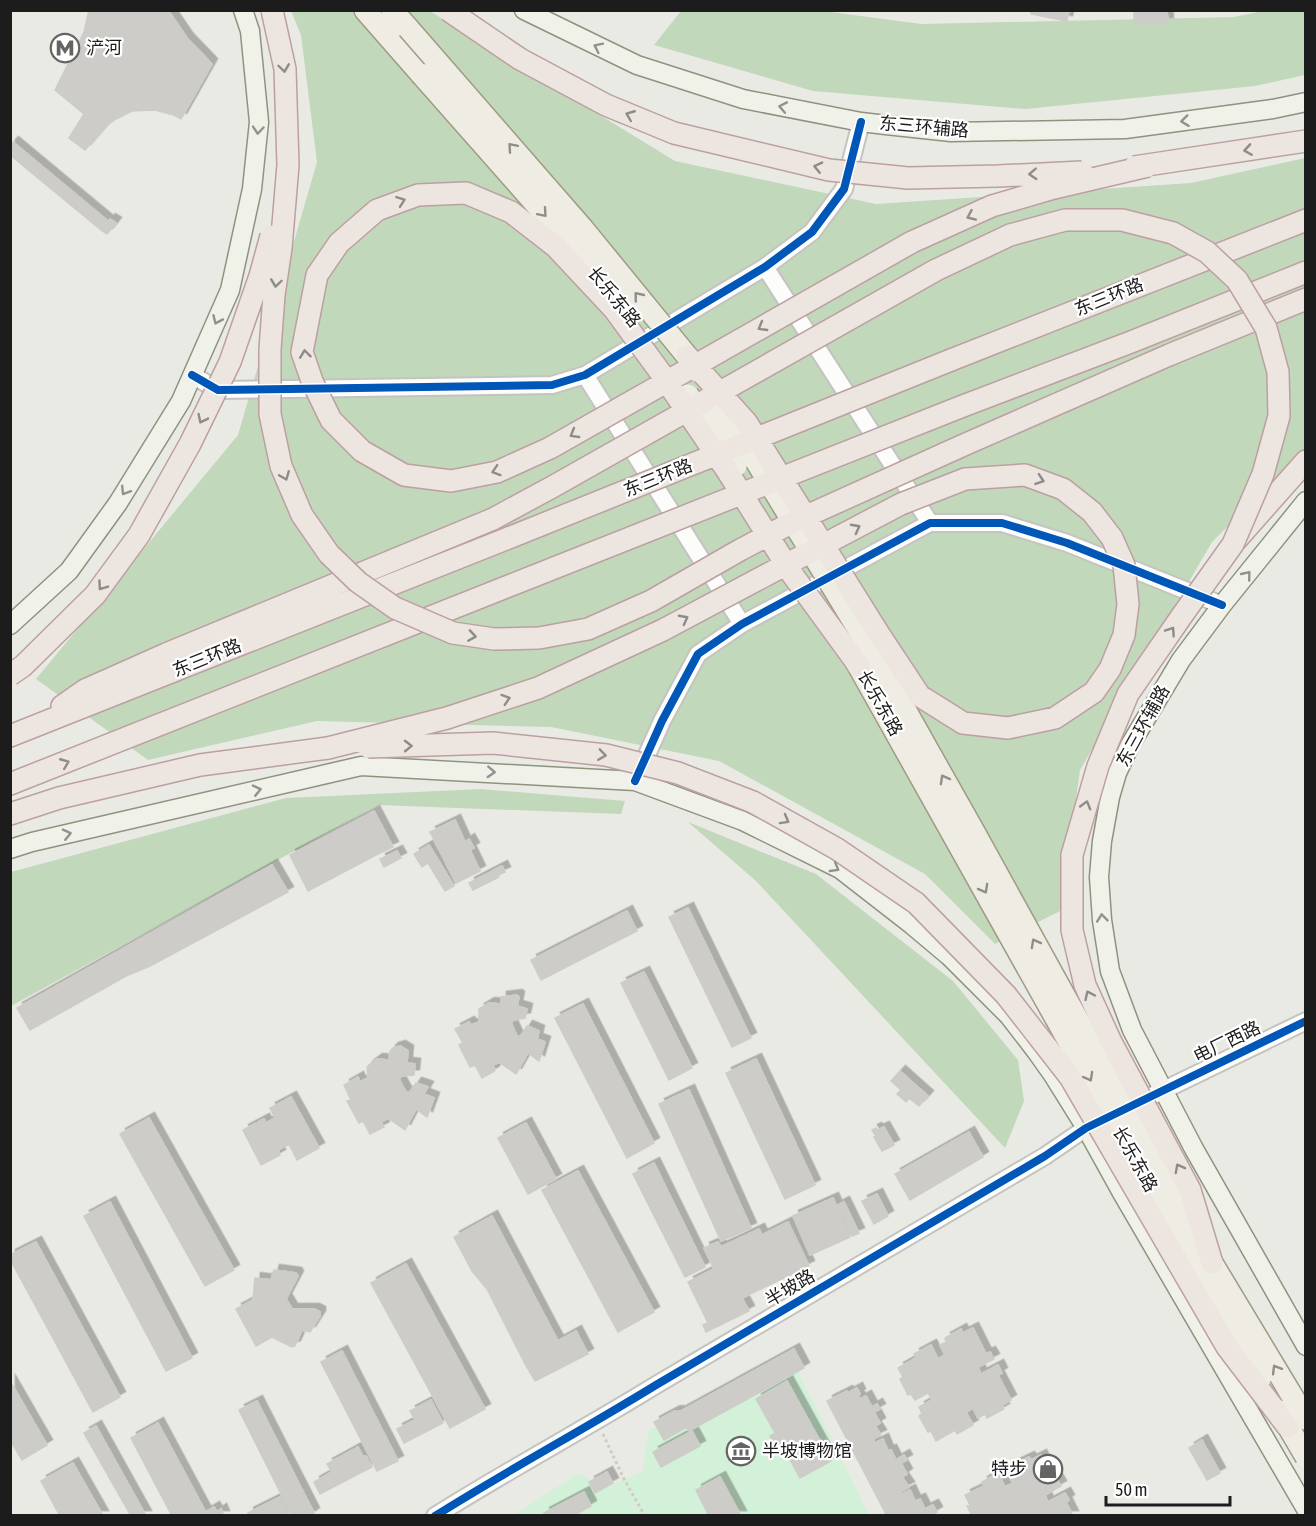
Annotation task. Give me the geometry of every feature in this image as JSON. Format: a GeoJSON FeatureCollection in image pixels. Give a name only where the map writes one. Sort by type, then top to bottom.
{"type":"FeatureCollection","features":[{"type":"Feature","properties":{"kind":"highway"},"geometry":{"type":"LineString","coordinates":[[272,10],[285,69],[288,165],[270,350],[270,414],[281,466],[302,515],[329,554],[358,582],[395,608],[453,633],[494,639],[539,638],[588,629],[651,601],[791,523],[1169,355],[1305,299]]}},
{"type":"Feature","properties":{"kind":"highway"},"geometry":{"type":"LineString","coordinates":[[448,10],[520,59],[606,105],[674,133],[829,170],[908,178],[998,176],[1148,166]]}},
{"type":"Feature","properties":{"kind":"highway"},"geometry":{"type":"LineString","coordinates":[[859,666],[792,574],[726,469],[669,386],[663,376],[614,309],[556,247],[511,212],[466,193],[418,195],[377,210],[339,243],[317,275],[302,352],[312,381],[332,420],[362,451],[404,475],[451,481],[497,472],[550,448],[663,384],[673,378],[691,361],[912,242],[992,206],[1054,188],[1148,166],[1305,141]]}},
{"type":"Feature","properties":{"kind":"highway"},"geometry":{"type":"LineString","coordinates":[[10,675],[23,666],[95,595],[139,535],[190,444],[230,362],[260,276],[288,165]]}},
{"type":"Feature","properties":{"kind":"highway"},"geometry":{"type":"LineString","coordinates":[[35,726],[85,690],[166,654],[493,519],[936,270],[1010,235],[1065,220],[1122,220],[1173,234],[1207,252],[1237,280],[1266,328],[1278,372],[1279,416],[1263,474],[1233,544]]}},
{"type":"Feature","properties":{"kind":"highway","name":"东三环路"},"geometry":{"type":"LineString","coordinates":[[10,735],[1305,220]]}},
{"type":"Feature","properties":{"kind":"highway"},"geometry":{"type":"LineString","coordinates":[[10,784],[1305,272]]}},
{"type":"Feature","properties":{"kind":"highway"},"geometry":{"type":"LineString","coordinates":[[328,748],[447,718],[538,688],[663,630],[790,563],[820,547],[830,541],[850,531],[860,525],[901,504],[965,479],[1025,475],[1064,489],[1092,512],[1112,538],[1124,565],[1128,604],[1124,634],[1110,669],[1094,692],[1055,718],[1008,728],[963,723],[920,696],[847,584],[829,553],[822,543],[747,423],[691,361]]}},
{"type":"Feature","properties":{"kind":"highway"},"geometry":{"type":"LineString","coordinates":[[1212,1263],[1190,1190],[1111,1042],[1085,985],[1072,930],[1072,855],[1098,766],[1128,694],[1233,544],[1305,461]]}},
{"type":"Feature","properties":{"kind":"highway"},"geometry":{"type":"LineString","coordinates":[[10,814],[59,798],[200,765],[328,748],[493,743],[606,755],[678,773],[753,802],[837,849],[916,903],[1006,995],[1070,1077],[1227,1347],[1297,1423]]}},
{"type":"Feature","properties":{"kind":"main road"},"geometry":{"type":"LineString","coordinates":[[10,625],[69,571],[118,503],[181,401],[230,290],[252,189],[259,122],[250,31],[243,10]]}},
{"type":"Feature","properties":{"kind":"main road","name":"长乐东路"},"geometry":{"type":"LineString","coordinates":[[365,10],[616,297],[716,435],[859,666],[1194,1264],[1297,1423]]}},
{"type":"Feature","properties":{"kind":"main road","name":"长乐东路"},"geometry":{"type":"LineString","coordinates":[[392,10],[584,230],[691,361],[734,424],[880,665],[973,830],[1212,1263],[1297,1423],[1305,1457]]}},
{"type":"Feature","properties":{"kind":"main road","name":"东三环辅路"},"geometry":{"type":"LineString","coordinates":[[524,10],[637,65],[743,99],[861,122],[951,132],[1125,129],[1273,110],[1305,102]]}},
{"type":"Feature","properties":{"kind":"main road","name":"东三环辅路"},"geometry":{"type":"LineString","coordinates":[[1305,501],[1181,660],[1130,745],[1112,789],[1102,841],[1099,877],[1102,920],[1110,971],[1132,1030],[1162,1091],[1305,1346]]}},
{"type":"Feature","properties":{"kind":"main road"},"geometry":{"type":"LineString","coordinates":[[10,849],[361,766],[635,781],[743,821],[840,869],[949,956],[1009,1016],[1053,1075],[1086,1128],[1305,1509]]}},
{"type":"Feature","properties":{"kind":"street"},"geometry":{"type":"LineString","coordinates":[[192,375],[218,390],[552,385],[585,375],[765,267],[812,232],[844,189],[861,122]]}},
{"type":"Feature","properties":{"kind":"street"},"geometry":{"type":"LineString","coordinates":[[765,267],[930,523]]}},
{"type":"Feature","properties":{"kind":"street"},"geometry":{"type":"LineString","coordinates":[[585,375],[742,624]]}},
{"type":"Feature","properties":{"kind":"street"},"geometry":{"type":"LineString","coordinates":[[635,781],[662,722],[698,654],[742,624],[930,523],[1002,523],[1067,543],[1222,605]]}},
{"type":"Feature","properties":{"kind":"street","name":"电厂西路"},"geometry":{"type":"LineString","coordinates":[[1162,1091],[1305,1021]]}},
{"type":"Feature","properties":{"kind":"street","name":"半坡路"},"geometry":{"type":"LineString","coordinates":[[435,1515],[1045,1156],[1086,1128],[1162,1091]]}},
{"type":"Feature","properties":{"kind":"path"},"geometry":{"type":"LineString","coordinates":[[597,1421],[624,1479],[645,1515]]}},
{"type":"Feature","properties":{"kind":"green space"},"geometry":{"type":"Polygon","coordinates":[[[816,10],[921,24],[1234,17],[1263,11],[1305,11],[1305,75],[1255,86],[1025,109],[813,91],[654,45],[681,11],[816,10]]]}},
{"type":"Feature","properties":{"kind":"green space"},"geometry":{"type":"Polygon","coordinates":[[[291,11],[430,11],[675,161],[876,204],[1191,183],[1305,158],[1305,450],[1212,542],[1080,770],[1060,911],[995,944],[925,874],[719,761],[551,727],[317,721],[148,760],[36,679],[238,435],[317,162],[301,35],[291,11]]]}},
{"type":"Feature","properties":{"kind":"green space"},"geometry":{"type":"Polygon","coordinates":[[[481,789],[625,801],[621,814],[378,805],[11,1006],[11,872],[286,798],[481,789]]]}},
{"type":"Feature","properties":{"kind":"green space"},"geometry":{"type":"Polygon","coordinates":[[[688,822],[816,874],[953,981],[1018,1060],[1024,1101],[1005,1148],[756,881],[688,822]]]}},
{"type":"Feature","properties":{"kind":"green space","name":"半坡博物馆"},"geometry":{"type":"Polygon","coordinates":[[[790,1355],[869,1515],[512,1516],[579,1473],[605,1488],[643,1471],[648,1431],[790,1355]]]}},
{"type":"Feature","properties":{"kind":"building"},"geometry":{"type":"Polygon","coordinates":[[[89,10],[168,10],[187,38],[212,64],[181,119],[155,110],[132,111],[106,126],[85,150],[69,138],[84,114],[55,90],[84,32],[89,10]]]}},
{"type":"Feature","properties":{"kind":"building"},"geometry":{"type":"Polygon","coordinates":[[[1031,10],[1069,10],[1067,21],[1031,14],[1031,10]]]}},
{"type":"Feature","properties":{"kind":"building"},"geometry":{"type":"Polygon","coordinates":[[[1134,10],[1167,10],[1168,23],[1134,24],[1134,10]]]}},
{"type":"Feature","properties":{"kind":"building"},"geometry":{"type":"Polygon","coordinates":[[[13,142],[108,221],[101,230],[10,155],[10,145],[13,142]]]}},
{"type":"Feature","properties":{"kind":"building"},"geometry":{"type":"Polygon","coordinates":[[[110,219],[116,223],[107,234],[101,230],[110,219]]]}},
{"type":"Feature","properties":{"kind":"building"},"geometry":{"type":"Polygon","coordinates":[[[374,811],[393,847],[380,853],[361,818],[374,811]]]}},
{"type":"Feature","properties":{"kind":"building"},"geometry":{"type":"Polygon","coordinates":[[[361,818],[380,853],[308,891],[290,855],[361,818]]]}},
{"type":"Feature","properties":{"kind":"building"},"geometry":{"type":"Polygon","coordinates":[[[455,820],[465,842],[469,839],[474,848],[470,850],[480,871],[456,883],[430,832],[455,820]]]}},
{"type":"Feature","properties":{"kind":"building"},"geometry":{"type":"Polygon","coordinates":[[[429,845],[454,886],[445,891],[428,863],[422,867],[414,854],[429,845]]]}},
{"type":"Feature","properties":{"kind":"building"},"geometry":{"type":"Polygon","coordinates":[[[397,851],[401,858],[384,867],[380,859],[397,851]]]}},
{"type":"Feature","properties":{"kind":"building"},"geometry":{"type":"Polygon","coordinates":[[[272,865],[288,892],[150,966],[126,976],[30,1030],[17,1008],[272,865]]]}},
{"type":"Feature","properties":{"kind":"building"},"geometry":{"type":"Polygon","coordinates":[[[502,866],[505,872],[498,875],[499,877],[473,890],[469,883],[502,866]]]}},
{"type":"Feature","properties":{"kind":"building"},"geometry":{"type":"Polygon","coordinates":[[[688,908],[751,1038],[732,1047],[669,917],[688,908]]]}},
{"type":"Feature","properties":{"kind":"building"},"geometry":{"type":"Polygon","coordinates":[[[627,911],[637,931],[541,980],[531,960],[627,911]]]}},
{"type":"Feature","properties":{"kind":"building"},"geometry":{"type":"Polygon","coordinates":[[[644,972],[692,1068],[669,1080],[621,983],[644,972]]]}},
{"type":"Feature","properties":{"kind":"building"},"geometry":{"type":"Polygon","coordinates":[[[517,995],[519,997],[517,1006],[527,1009],[525,1018],[513,1020],[511,1023],[517,1036],[521,1036],[527,1026],[539,1031],[537,1039],[545,1042],[539,1061],[528,1053],[516,1074],[499,1062],[493,1065],[495,1070],[493,1072],[482,1078],[475,1065],[470,1067],[459,1045],[463,1043],[455,1029],[469,1022],[471,1025],[479,1022],[479,1009],[489,1003],[501,1004],[501,997],[517,995]]]}},
{"type":"Feature","properties":{"kind":"building"},"geometry":{"type":"Polygon","coordinates":[[[583,1004],[654,1143],[627,1158],[555,1018],[583,1004]]]}},
{"type":"Feature","properties":{"kind":"building"},"geometry":{"type":"Polygon","coordinates":[[[400,1046],[408,1051],[407,1063],[415,1064],[414,1075],[402,1076],[399,1079],[406,1092],[410,1092],[416,1083],[428,1087],[424,1094],[434,1098],[427,1117],[416,1109],[405,1130],[388,1118],[381,1122],[384,1127],[370,1134],[363,1121],[359,1123],[347,1101],[351,1100],[344,1085],[358,1077],[360,1082],[368,1078],[367,1067],[369,1065],[377,1059],[389,1060],[390,1051],[400,1046]]]}},
{"type":"Feature","properties":{"kind":"building"},"geometry":{"type":"Polygon","coordinates":[[[756,1059],[815,1185],[785,1199],[726,1073],[756,1059]]]}},
{"type":"Feature","properties":{"kind":"building"},"geometry":{"type":"Polygon","coordinates":[[[900,1071],[928,1096],[919,1106],[909,1098],[906,1102],[897,1094],[901,1090],[891,1081],[900,1071]]]}},
{"type":"Feature","properties":{"kind":"building"},"geometry":{"type":"Polygon","coordinates":[[[689,1090],[751,1228],[721,1241],[659,1104],[689,1090]]]}},
{"type":"Feature","properties":{"kind":"building"},"geometry":{"type":"Polygon","coordinates":[[[291,1097],[319,1148],[297,1160],[289,1144],[278,1150],[280,1155],[261,1165],[243,1130],[264,1119],[266,1123],[275,1118],[270,1108],[291,1097]]]}},
{"type":"Feature","properties":{"kind":"building"},"geometry":{"type":"Polygon","coordinates":[[[149,1118],[234,1270],[205,1286],[120,1134],[149,1118]]]}},
{"type":"Feature","properties":{"kind":"building"},"geometry":{"type":"Polygon","coordinates":[[[526,1123],[556,1179],[528,1194],[498,1138],[526,1123]]]}},
{"type":"Feature","properties":{"kind":"building"},"geometry":{"type":"Polygon","coordinates":[[[884,1127],[894,1145],[882,1151],[872,1130],[884,1127]]]}},
{"type":"Feature","properties":{"kind":"building"},"geometry":{"type":"Polygon","coordinates":[[[969,1132],[983,1157],[910,1200],[895,1174],[969,1132]]]}},
{"type":"Feature","properties":{"kind":"building"},"geometry":{"type":"Polygon","coordinates":[[[654,1163],[705,1267],[685,1277],[633,1174],[654,1163]]]}},
{"type":"Feature","properties":{"kind":"building"},"geometry":{"type":"Polygon","coordinates":[[[578,1171],[654,1312],[618,1332],[542,1190],[578,1171]]]}},
{"type":"Feature","properties":{"kind":"building"},"geometry":{"type":"Polygon","coordinates":[[[877,1194],[888,1216],[874,1224],[862,1201],[877,1194]]]}},
{"type":"Feature","properties":{"kind":"building"},"geometry":{"type":"Polygon","coordinates":[[[833,1198],[850,1237],[810,1255],[793,1216],[833,1198]]]}},
{"type":"Feature","properties":{"kind":"building"},"geometry":{"type":"Polygon","coordinates":[[[110,1202],[192,1358],[166,1371],[84,1216],[110,1202]]]}},
{"type":"Feature","properties":{"kind":"building"},"geometry":{"type":"Polygon","coordinates":[[[844,1202],[859,1233],[852,1236],[838,1205],[844,1202]]]}},
{"type":"Feature","properties":{"kind":"building"},"geometry":{"type":"Polygon","coordinates":[[[492,1216],[558,1341],[576,1331],[588,1354],[535,1381],[487,1289],[472,1271],[454,1237],[492,1216]]]}},
{"type":"Feature","properties":{"kind":"building"},"geometry":{"type":"Polygon","coordinates":[[[788,1222],[809,1266],[742,1298],[749,1311],[706,1332],[703,1325],[708,1323],[688,1282],[714,1269],[704,1248],[718,1242],[721,1247],[759,1229],[762,1235],[788,1222]]]}},
{"type":"Feature","properties":{"kind":"building"},"geometry":{"type":"Polygon","coordinates":[[[36,1242],[120,1397],[93,1412],[10,1259],[10,1255],[36,1242]]]}},
{"type":"Feature","properties":{"kind":"building"},"geometry":{"type":"Polygon","coordinates":[[[406,1264],[485,1409],[450,1428],[371,1283],[406,1264]]]}},
{"type":"Feature","properties":{"kind":"building"},"geometry":{"type":"Polygon","coordinates":[[[274,1270],[296,1273],[298,1276],[286,1299],[292,1309],[314,1309],[320,1312],[310,1332],[302,1330],[295,1346],[292,1347],[272,1337],[256,1346],[236,1309],[253,1300],[255,1278],[271,1280],[274,1270]]]}},
{"type":"Feature","properties":{"kind":"building"},"geometry":{"type":"Polygon","coordinates":[[[973,1328],[986,1354],[990,1352],[994,1359],[978,1367],[981,1374],[998,1365],[1002,1373],[998,1375],[1011,1400],[1002,1405],[1004,1409],[987,1418],[985,1414],[978,1418],[973,1408],[966,1412],[973,1425],[957,1434],[955,1430],[936,1441],[919,1416],[922,1414],[919,1407],[932,1400],[928,1393],[915,1400],[911,1394],[908,1395],[900,1379],[903,1377],[898,1368],[916,1358],[914,1354],[931,1345],[938,1359],[945,1355],[940,1345],[947,1342],[945,1338],[961,1329],[963,1333],[973,1328]]]}},
{"type":"Feature","properties":{"kind":"building"},"geometry":{"type":"Polygon","coordinates":[[[794,1349],[804,1368],[689,1431],[679,1412],[794,1349]]]}},
{"type":"Feature","properties":{"kind":"building"},"geometry":{"type":"Polygon","coordinates":[[[342,1351],[398,1461],[377,1471],[321,1362],[342,1351]]]}},
{"type":"Feature","properties":{"kind":"building"},"geometry":{"type":"Polygon","coordinates":[[[10,1381],[47,1445],[22,1460],[10,1440],[10,1381]]]}},
{"type":"Feature","properties":{"kind":"building"},"geometry":{"type":"Polygon","coordinates":[[[787,1381],[831,1461],[800,1478],[781,1443],[775,1446],[770,1436],[775,1433],[756,1399],[787,1381]]]}},
{"type":"Feature","properties":{"kind":"building"},"geometry":{"type":"Polygon","coordinates":[[[857,1388],[860,1399],[866,1396],[872,1407],[877,1404],[880,1409],[874,1412],[880,1423],[875,1426],[881,1435],[873,1439],[875,1443],[883,1439],[888,1451],[891,1450],[896,1460],[904,1455],[907,1460],[901,1463],[907,1474],[902,1477],[909,1487],[901,1491],[902,1494],[910,1490],[915,1501],[920,1499],[925,1509],[933,1505],[937,1512],[930,1516],[894,1516],[878,1485],[874,1487],[864,1467],[868,1465],[851,1435],[848,1437],[836,1416],[841,1413],[833,1398],[857,1388]]]}},
{"type":"Feature","properties":{"kind":"building"},"geometry":{"type":"Polygon","coordinates":[[[833,1398],[841,1413],[836,1416],[848,1437],[851,1435],[868,1465],[864,1467],[874,1487],[878,1485],[894,1516],[887,1516],[827,1401],[833,1398]]]}},
{"type":"Feature","properties":{"kind":"building"},"geometry":{"type":"Polygon","coordinates":[[[431,1400],[443,1423],[404,1443],[397,1429],[415,1420],[410,1411],[431,1400]]]}},
{"type":"Feature","properties":{"kind":"building"},"geometry":{"type":"Polygon","coordinates":[[[257,1401],[314,1513],[310,1516],[292,1516],[239,1410],[257,1401]]]}},
{"type":"Feature","properties":{"kind":"building"},"geometry":{"type":"Polygon","coordinates":[[[678,1411],[687,1427],[664,1440],[654,1422],[678,1411]]]}},
{"type":"Feature","properties":{"kind":"building"},"geometry":{"type":"Polygon","coordinates":[[[158,1423],[205,1511],[196,1516],[172,1516],[131,1438],[158,1423]]]}},
{"type":"Feature","properties":{"kind":"building"},"geometry":{"type":"Polygon","coordinates":[[[96,1426],[146,1516],[131,1516],[84,1433],[96,1426]]]}},
{"type":"Feature","properties":{"kind":"building"},"geometry":{"type":"Polygon","coordinates":[[[692,1431],[700,1446],[661,1467],[653,1452],[692,1431]]]}},
{"type":"Feature","properties":{"kind":"building"},"geometry":{"type":"Polygon","coordinates":[[[1202,1440],[1220,1473],[1207,1480],[1189,1448],[1202,1440]]]}},
{"type":"Feature","properties":{"kind":"building"},"geometry":{"type":"Polygon","coordinates":[[[358,1447],[372,1467],[320,1494],[314,1482],[332,1472],[327,1464],[358,1447]]]}},
{"type":"Feature","properties":{"kind":"building"},"geometry":{"type":"Polygon","coordinates":[[[1041,1455],[1054,1481],[1057,1479],[1061,1486],[1045,1495],[1048,1502],[1065,1493],[1069,1500],[1066,1502],[1073,1516],[972,1516],[965,1495],[984,1486],[982,1482],[998,1473],[1005,1487],[1013,1483],[1007,1472],[1014,1469],[1012,1465],[1029,1457],[1031,1460],[1041,1455]]]}},
{"type":"Feature","properties":{"kind":"building"},"geometry":{"type":"Polygon","coordinates":[[[73,1463],[103,1516],[60,1516],[41,1481],[73,1463]]]}},
{"type":"Feature","properties":{"kind":"building"},"geometry":{"type":"Polygon","coordinates":[[[607,1472],[613,1483],[595,1493],[589,1482],[607,1472]]]}},
{"type":"Feature","properties":{"kind":"building"},"geometry":{"type":"Polygon","coordinates":[[[720,1477],[741,1516],[709,1516],[696,1490],[720,1477]]]}},
{"type":"Feature","properties":{"kind":"building"},"geometry":{"type":"Polygon","coordinates":[[[584,1492],[591,1506],[573,1516],[546,1516],[544,1513],[584,1492]]]}},
{"type":"Feature","properties":{"kind":"building"},"geometry":{"type":"Polygon","coordinates":[[[280,1497],[290,1516],[249,1516],[248,1513],[280,1497]]]}},
{"type":"Feature","properties":{"kind":"building"},"geometry":{"type":"Polygon","coordinates":[[[214,1507],[217,1512],[221,1509],[224,1516],[199,1516],[214,1507]]]}},
{"type":"Feature","properties":{"kind":"cycle path"},"geometry":{"type":"LineString","coordinates":[[192,375],[218,390],[552,385],[585,375],[765,267],[812,232],[844,189],[861,122]]}},
{"type":"Feature","properties":{"kind":"cycle path"},"geometry":{"type":"LineString","coordinates":[[635,781],[662,721],[698,654],[742,624],[930,523],[1002,523],[1067,543],[1222,605]]}},
{"type":"Feature","properties":{"kind":"cycle path"},"geometry":{"type":"LineString","coordinates":[[435,1516],[1045,1156],[1086,1128],[1306,1021]]}},
{"type":"Feature","properties":{"kind":"place","name":"浐河"},"geometry":{"type":"Point","coordinates":[65,48]}},
{"type":"Feature","properties":{"kind":"place","name":"半坡博物馆"},"geometry":{"type":"Point","coordinates":[741,1451]}},
{"type":"Feature","properties":{"kind":"place","name":"特步"},"geometry":{"type":"Point","coordinates":[1048,1469]}}]}
